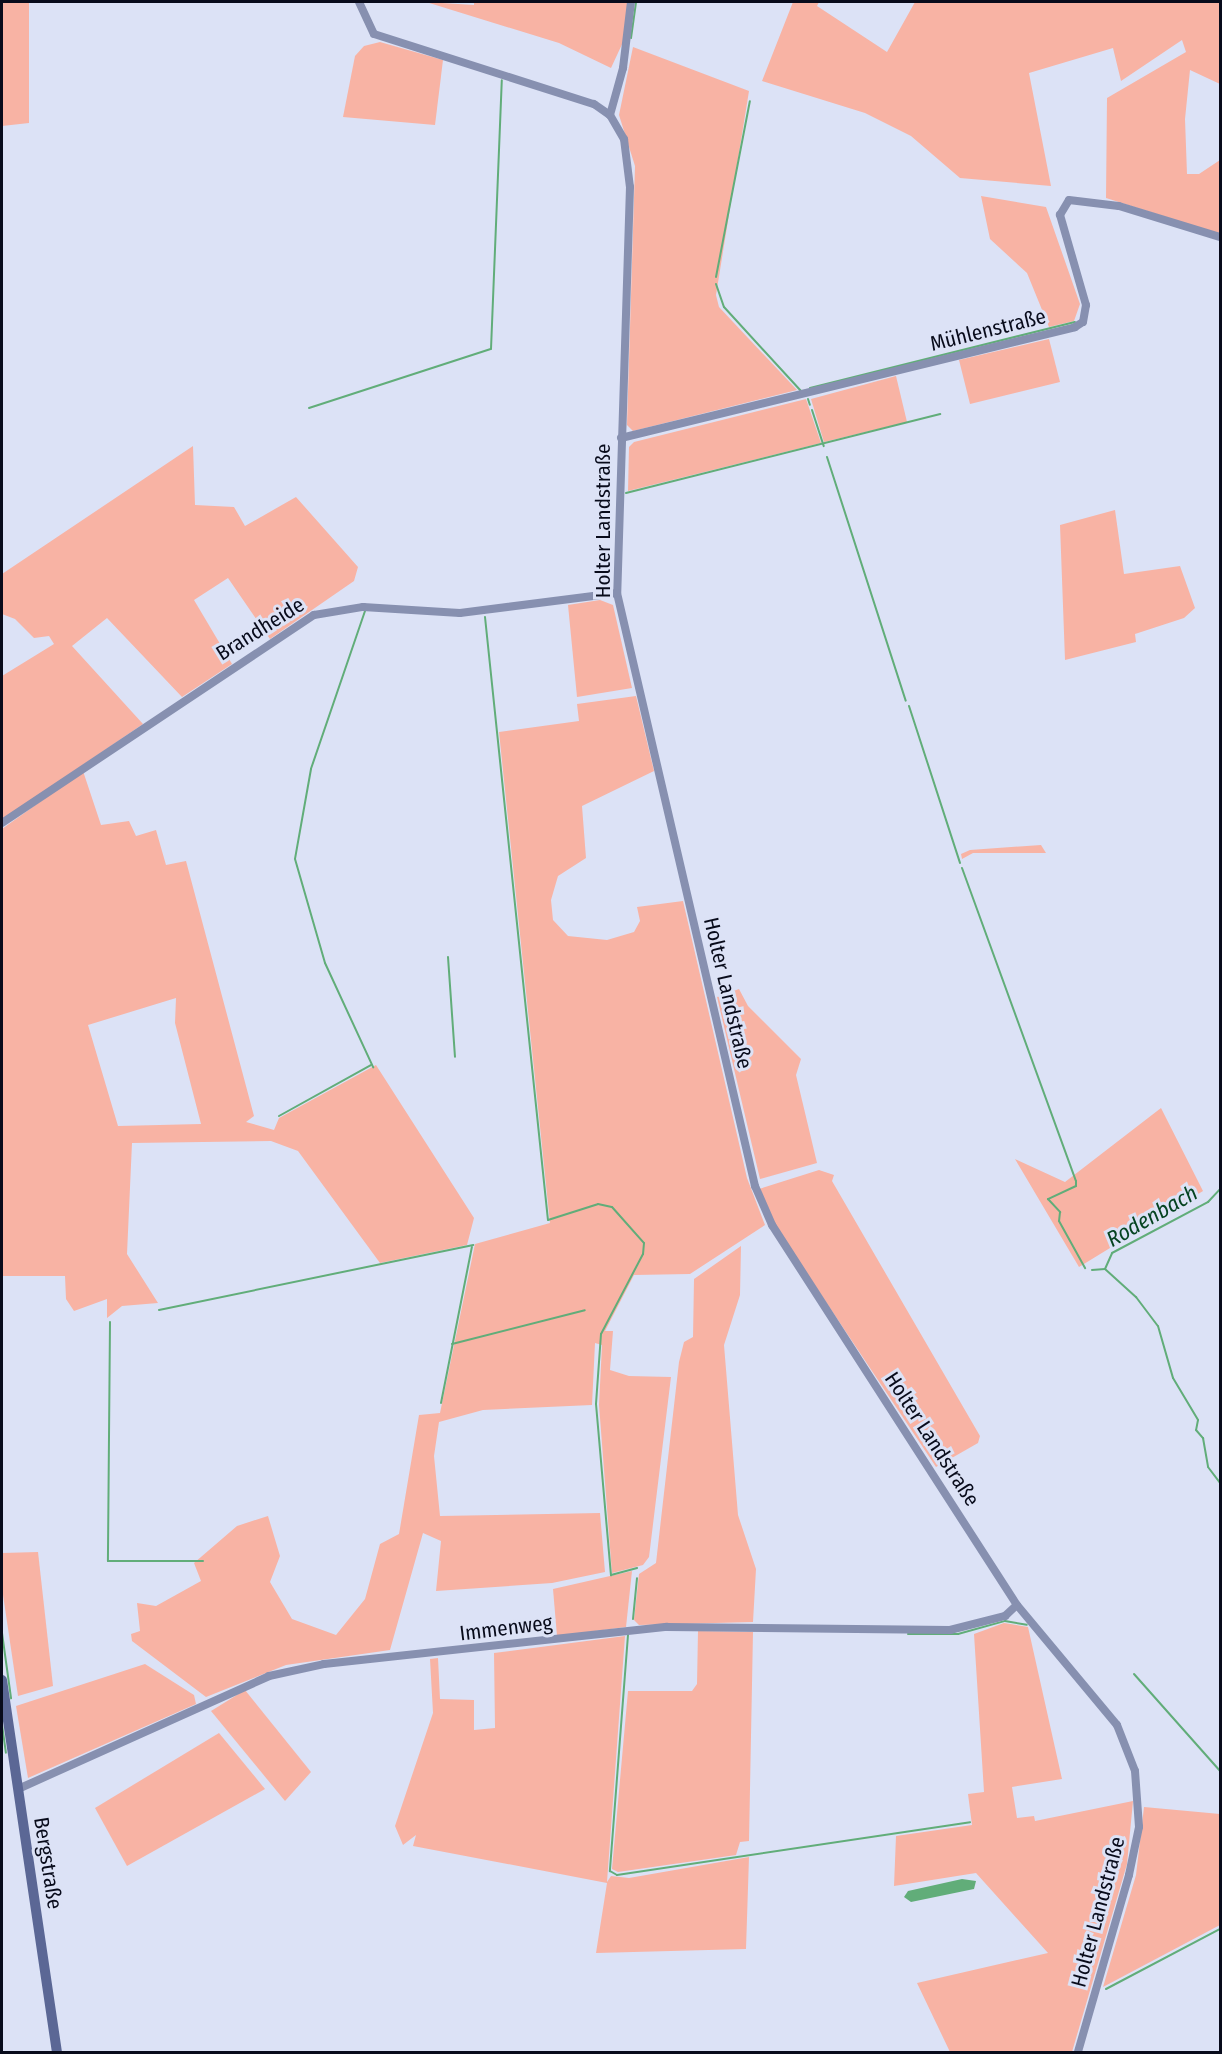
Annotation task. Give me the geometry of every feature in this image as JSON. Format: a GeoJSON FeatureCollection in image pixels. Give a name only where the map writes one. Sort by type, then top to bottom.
{"type":"FeatureCollection","features":[{"type":"Feature","properties":{"kind":"street"},"geometry":{"type":"LineString","coordinates":[[359,2],[374,34],[561,92],[610,115],[623,68],[631,2]]}},
{"type":"Feature","properties":{"kind":"street","name":"Holter Landstraße"},"geometry":{"type":"LineString","coordinates":[[610,115],[629,154],[617,593],[755,1186],[771,1225],[1017,1605],[1117,1725],[1134,1771],[1139,1827],[1129,1875],[1078,2052]]}},
{"type":"Feature","properties":{"kind":"street","name":"Mühlenstraße"},"geometry":{"type":"LineString","coordinates":[[621,438],[1075,327],[1083,322],[1086,305],[1060,215],[1069,200],[1119,206],[1221,237]]}},
{"type":"Feature","properties":{"kind":"street","name":"Brandheide"},"geometry":{"type":"LineString","coordinates":[[2,823],[314,615],[363,607],[460,613],[617,593]]}},
{"type":"Feature","properties":{"kind":"street","name":"Immenweg"},"geometry":{"type":"LineString","coordinates":[[18,1789],[269,1676],[324,1664],[667,1626],[950,1630],[1005,1616],[1017,1605]]}},
{"type":"Feature","properties":{"kind":"street","name":"Bergstraße"},"geometry":{"type":"LineString","coordinates":[[2,1680],[57,2052]]}},
{"type":"Feature","properties":{"kind":"shaded area"},"geometry":{"type":"Polygon","coordinates":[[[2,2],[29,2],[29,123],[2,126],[2,2]]]}},
{"type":"Feature","properties":{"kind":"shaded area"},"geometry":{"type":"Polygon","coordinates":[[[426,2],[474,5],[474,2],[628,2],[624,40],[611,68],[559,43],[426,2]]]}},
{"type":"Feature","properties":{"kind":"shaded area"},"geometry":{"type":"Polygon","coordinates":[[[793,2],[819,2],[817,6],[887,52],[915,2],[1220,2],[1220,84],[1190,70],[1185,119],[1187,174],[1199,174],[1220,160],[1220,234],[1106,198],[1107,98],[1186,52],[1182,40],[1121,81],[1113,48],[1029,73],[1051,186],[960,178],[911,136],[865,113],[762,81],[793,2]]]}},
{"type":"Feature","properties":{"kind":"shaded area"},"geometry":{"type":"Polygon","coordinates":[[[380,42],[443,60],[435,125],[343,117],[355,56],[364,46],[380,42]]]}},
{"type":"Feature","properties":{"kind":"shaded area"},"geometry":{"type":"Polygon","coordinates":[[[633,47],[749,91],[716,295],[719,307],[797,390],[633,431],[627,425],[635,166],[619,115],[633,47]]]}},
{"type":"Feature","properties":{"kind":"shaded area"},"geometry":{"type":"Polygon","coordinates":[[[981,196],[1046,207],[1080,304],[1074,321],[1049,327],[1027,273],[990,239],[981,196]]]}},
{"type":"Feature","properties":{"kind":"shaded area"},"geometry":{"type":"Polygon","coordinates":[[[1049,339],[1060,382],[970,404],[959,360],[1049,339]]]}},
{"type":"Feature","properties":{"kind":"shaded area"},"geometry":{"type":"Polygon","coordinates":[[[896,376],[907,422],[824,442],[811,399],[896,376]]]}},
{"type":"Feature","properties":{"kind":"shaded area"},"geometry":{"type":"Polygon","coordinates":[[[806,399],[821,443],[628,491],[629,447],[634,442],[806,399]]]}},
{"type":"Feature","properties":{"kind":"shaded area"},"geometry":{"type":"Polygon","coordinates":[[[193,446],[195,505],[234,507],[245,526],[296,497],[358,567],[354,581],[270,639],[228,578],[194,600],[232,664],[182,697],[107,618],[72,646],[143,724],[2,820],[2,676],[54,644],[49,636],[34,638],[15,619],[2,614],[2,574],[193,446]]]}},
{"type":"Feature","properties":{"kind":"shaded area"},"geometry":{"type":"Polygon","coordinates":[[[1115,510],[1124,574],[1180,566],[1195,608],[1184,618],[1135,634],[1136,642],[1065,660],[1060,525],[1115,510]]]}},
{"type":"Feature","properties":{"kind":"shaded area"},"geometry":{"type":"Polygon","coordinates":[[[600,600],[613,605],[632,688],[577,697],[568,605],[600,600]]]}},
{"type":"Feature","properties":{"kind":"shaded area"},"geometry":{"type":"Polygon","coordinates":[[[636,696],[654,771],[582,806],[586,858],[558,876],[551,900],[553,920],[568,936],[607,940],[634,932],[640,921],[637,907],[683,901],[747,1178],[765,1225],[690,1274],[634,1275],[605,1331],[613,1331],[610,1370],[629,1376],[671,1377],[649,1557],[643,1565],[612,1573],[599,1405],[602,1345],[595,1343],[592,1405],[483,1410],[439,1422],[434,1456],[440,1516],[600,1513],[605,1572],[552,1583],[436,1591],[441,1541],[423,1533],[390,1650],[286,1665],[206,1697],[132,1641],[131,1634],[140,1631],[137,1603],[156,1606],[201,1581],[194,1563],[237,1526],[268,1516],[280,1556],[270,1582],[292,1619],[336,1635],[365,1599],[380,1544],[399,1534],[419,1415],[440,1413],[475,1244],[550,1223],[499,732],[579,721],[577,704],[636,696]]]}},
{"type":"Feature","properties":{"kind":"shaded area"},"geometry":{"type":"Polygon","coordinates":[[[83,771],[101,825],[129,821],[136,836],[156,830],[166,865],[186,861],[254,1116],[246,1122],[274,1130],[279,1118],[376,1065],[474,1218],[467,1245],[380,1263],[298,1151],[271,1141],[132,1143],[127,1254],[158,1303],[122,1306],[107,1318],[107,1299],[74,1311],[66,1299],[65,1276],[2,1276],[2,829],[83,771]],[[176,998],[88,1025],[118,1126],[201,1124],[175,1023],[176,998]]]}},
{"type":"Feature","properties":{"kind":"shaded area"},"geometry":{"type":"Polygon","coordinates":[[[1041,845],[1046,853],[973,853],[962,859],[961,854],[970,850],[1041,845]]]}},
{"type":"Feature","properties":{"kind":"shaded area"},"geometry":{"type":"Polygon","coordinates":[[[739,989],[748,1006],[801,1059],[796,1075],[817,1163],[760,1179],[717,997],[739,989]]]}},
{"type":"Feature","properties":{"kind":"shaded area"},"geometry":{"type":"Polygon","coordinates":[[[1161,1108],[1203,1191],[1079,1267],[1015,1159],[1065,1182],[1161,1108]]]}},
{"type":"Feature","properties":{"kind":"shaded area"},"geometry":{"type":"Polygon","coordinates":[[[819,1170],[834,1175],[832,1181],[980,1436],[978,1443],[936,1467],[774,1224],[759,1189],[819,1170]]]}},
{"type":"Feature","properties":{"kind":"shaded area"},"geometry":{"type":"Polygon","coordinates":[[[741,1246],[740,1295],[724,1345],[738,1515],[756,1569],[753,1622],[639,1625],[634,1620],[639,1574],[656,1563],[679,1362],[684,1342],[693,1337],[694,1279],[741,1246]]]}},
{"type":"Feature","properties":{"kind":"shaded area"},"geometry":{"type":"Polygon","coordinates":[[[38,1552],[53,1686],[18,1696],[2,1588],[2,1553],[38,1552]]]}},
{"type":"Feature","properties":{"kind":"shaded area"},"geometry":{"type":"Polygon","coordinates":[[[632,1571],[626,1627],[557,1636],[553,1589],[632,1571]]]}},
{"type":"Feature","properties":{"kind":"shaded area"},"geometry":{"type":"Polygon","coordinates":[[[1004,1623],[1028,1627],[1062,1779],[1012,1787],[1017,1818],[1034,1816],[1035,1821],[1133,1801],[1127,1864],[1072,2052],[950,2052],[917,1983],[1048,1953],[976,1873],[894,1886],[896,1836],[972,1825],[968,1794],[984,1792],[974,1634],[1004,1623]]]}},
{"type":"Feature","properties":{"kind":"shaded area"},"geometry":{"type":"Polygon","coordinates":[[[698,1631],[753,1632],[749,1841],[740,1842],[736,1855],[618,1872],[612,1869],[628,1691],[692,1691],[697,1684],[698,1631]]]}},
{"type":"Feature","properties":{"kind":"shaded area"},"geometry":{"type":"Polygon","coordinates":[[[625,1636],[607,1882],[611,1876],[629,1878],[749,1857],[746,1949],[596,1953],[607,1883],[413,1846],[416,1835],[403,1845],[395,1826],[433,1713],[430,1659],[438,1658],[440,1699],[474,1700],[474,1730],[495,1728],[494,1653],[625,1636]]]}},
{"type":"Feature","properties":{"kind":"shaded area"},"geometry":{"type":"Polygon","coordinates":[[[145,1664],[194,1695],[196,1704],[28,1778],[16,1706],[145,1664]]]}},
{"type":"Feature","properties":{"kind":"shaded area"},"geometry":{"type":"Polygon","coordinates":[[[245,1690],[311,1772],[285,1801],[211,1711],[245,1690]]]}},
{"type":"Feature","properties":{"kind":"shaded area"},"geometry":{"type":"Polygon","coordinates":[[[219,1733],[265,1789],[127,1866],[95,1808],[219,1733]]]}},
{"type":"Feature","properties":{"kind":"shaded area"},"geometry":{"type":"Polygon","coordinates":[[[1144,1807],[1220,1814],[1220,1925],[1103,1987],[1136,1875],[1144,1807]]]}},
{"type":"Feature","properties":{"kind":"shaded area"},"geometry":{"type":"Polygon","coordinates":[[[962,1879],[976,1881],[974,1889],[911,1902],[904,1897],[908,1891],[962,1879]]]}},
{"type":"Feature","properties":{"kind":"waterway"},"geometry":{"type":"LineString","coordinates":[[631,38],[636,2]]}},
{"type":"Feature","properties":{"kind":"waterway"},"geometry":{"type":"LineString","coordinates":[[309,408],[491,349],[502,80]]}},
{"type":"Feature","properties":{"kind":"waterway"},"geometry":{"type":"LineString","coordinates":[[716,277],[750,101]]}},
{"type":"Feature","properties":{"kind":"waterway"},"geometry":{"type":"LineString","coordinates":[[716,284],[724,307],[801,391]]}},
{"type":"Feature","properties":{"kind":"waterway"},"geometry":{"type":"LineString","coordinates":[[810,388],[1075,322]]}},
{"type":"Feature","properties":{"kind":"waterway"},"geometry":{"type":"LineString","coordinates":[[808,399],[810,405]]}},
{"type":"Feature","properties":{"kind":"waterway"},"geometry":{"type":"LineString","coordinates":[[812,410],[824,446]]}},
{"type":"Feature","properties":{"kind":"waterway"},"geometry":{"type":"LineString","coordinates":[[626,493],[940,414]]}},
{"type":"Feature","properties":{"kind":"waterway"},"geometry":{"type":"LineString","coordinates":[[827,457],[906,701]]}},
{"type":"Feature","properties":{"kind":"waterway"},"geometry":{"type":"LineString","coordinates":[[365,611],[311,769],[295,859],[325,963],[373,1067]]}},
{"type":"Feature","properties":{"kind":"waterway"},"geometry":{"type":"LineString","coordinates":[[485,617],[548,1220],[598,1204],[612,1207],[644,1243],[643,1254],[601,1334],[596,1404],[611,1575],[637,1568]]}},
{"type":"Feature","properties":{"kind":"waterway"},"geometry":{"type":"LineString","coordinates":[[909,706],[960,863]]}},
{"type":"Feature","properties":{"kind":"waterway"},"geometry":{"type":"LineString","coordinates":[[962,868],[1076,1181],[1076,1186],[1048,1199],[1060,1212],[1059,1221],[1085,1268]]}},
{"type":"Feature","properties":{"kind":"waterway"},"geometry":{"type":"LineString","coordinates":[[448,957],[455,1057]]}},
{"type":"Feature","properties":{"kind":"waterway"},"geometry":{"type":"LineString","coordinates":[[279,1116],[371,1065]]}},
{"type":"Feature","properties":{"kind":"waterway","name":"Rodenbach"},"geometry":{"type":"LineString","coordinates":[[1105,1269],[1112,1253],[1208,1202],[1220,1189]]}},
{"type":"Feature","properties":{"kind":"waterway"},"geometry":{"type":"LineString","coordinates":[[159,1310],[473,1245]]}},
{"type":"Feature","properties":{"kind":"waterway"},"geometry":{"type":"LineString","coordinates":[[441,1403],[472,1247]]}},
{"type":"Feature","properties":{"kind":"waterway","name":"Rodenbach"},"geometry":{"type":"LineString","coordinates":[[1105,1269],[1136,1297],[1158,1326],[1173,1378],[1198,1420],[1196,1430],[1203,1438],[1208,1467],[1220,1483]]}},
{"type":"Feature","properties":{"kind":"waterway"},"geometry":{"type":"LineString","coordinates":[[1092,1270],[1105,1269]]}},
{"type":"Feature","properties":{"kind":"waterway"},"geometry":{"type":"LineString","coordinates":[[452,1344],[585,1310]]}},
{"type":"Feature","properties":{"kind":"waterway"},"geometry":{"type":"LineString","coordinates":[[110,1322],[108,1561],[203,1561]]}},
{"type":"Feature","properties":{"kind":"waterway"},"geometry":{"type":"LineString","coordinates":[[633,1619],[637,1578]]}},
{"type":"Feature","properties":{"kind":"waterway"},"geometry":{"type":"LineString","coordinates":[[908,1634],[958,1634],[1005,1621],[1027,1625]]}},
{"type":"Feature","properties":{"kind":"waterway"},"geometry":{"type":"LineString","coordinates":[[2,1633],[11,1698]]}},
{"type":"Feature","properties":{"kind":"waterway"},"geometry":{"type":"LineString","coordinates":[[628,1635],[610,1871],[617,1875],[970,1822]]}},
{"type":"Feature","properties":{"kind":"waterway"},"geometry":{"type":"LineString","coordinates":[[1134,1674],[1220,1771]]}},
{"type":"Feature","properties":{"kind":"waterway"},"geometry":{"type":"LineString","coordinates":[[2,1725],[6,1753]]}},
{"type":"Feature","properties":{"kind":"waterway"},"geometry":{"type":"LineString","coordinates":[[1106,1989],[1220,1929]]}}]}
